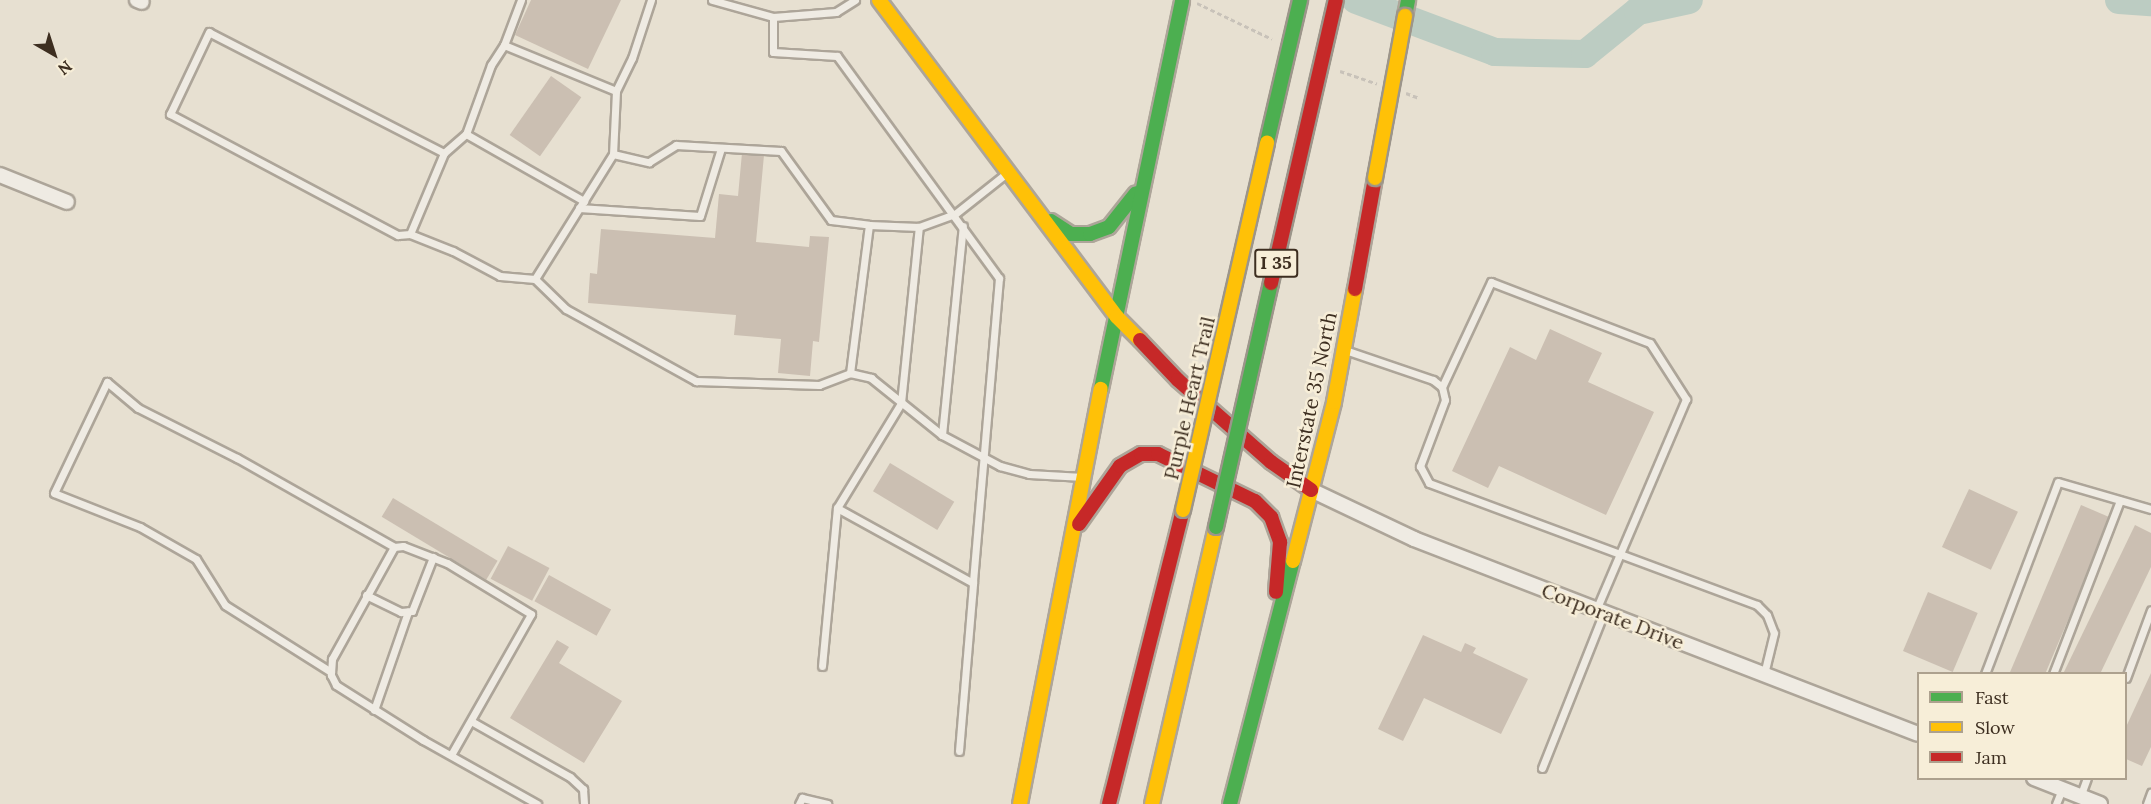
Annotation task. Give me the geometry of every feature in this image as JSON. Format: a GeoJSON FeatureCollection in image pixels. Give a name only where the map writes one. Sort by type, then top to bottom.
{"type":"FeatureCollection","features":[{"type":"Feature","properties":{"kind":"main road"},"geometry":{"type":"LineString","coordinates":[[879,0],[1117,317],[1178,380],[1271,462],[1311,490]]}},
{"type":"Feature","properties":{"kind":"main road"},"geometry":{"type":"LineString","coordinates":[[1020,804],[1142,183],[1182,0]]}},
{"type":"Feature","properties":{"kind":"main road","name":"Purple Heart Trail"},"geometry":{"type":"LineString","coordinates":[[1109,804],[1117,763],[1183,510],[1300,0]]}},
{"type":"Feature","properties":{"kind":"main road","name":"I 35"},"geometry":{"type":"LineString","coordinates":[[1152,804],[1336,0]]}},
{"type":"Feature","properties":{"kind":"main road","name":"Interstate 35 North"},"geometry":{"type":"LineString","coordinates":[[1230,804],[1311,490],[1344,349],[1408,0]]}},
{"type":"Feature","properties":{"kind":"main road"},"geometry":{"type":"LineString","coordinates":[[1039,214],[1071,234],[1090,234],[1109,227],[1124,213],[1142,183]]}},
{"type":"Feature","properties":{"kind":"main road"},"geometry":{"type":"LineString","coordinates":[[1073,534],[1105,482],[1120,466],[1141,454],[1158,454],[1255,501],[1271,517],[1280,542],[1271,645]]}},
{"type":"Feature","properties":{"kind":"main road"},"geometry":{"type":"LineString","coordinates":[[1102,804],[1117,763]]}},
{"type":"Feature","properties":{"kind":"street"},"geometry":{"type":"LineString","coordinates":[[0,175],[68,202]]}},
{"type":"Feature","properties":{"kind":"street","name":"Corporate Drive"},"geometry":{"type":"LineString","coordinates":[[1311,490],[1414,539],[1917,734]]}},
{"type":"Feature","properties":{"kind":"street"},"geometry":{"type":"LineString","coordinates":[[2039,780],[2100,804]]}},
{"type":"Feature","properties":{"kind":"lane"},"geometry":{"type":"LineString","coordinates":[[410,234],[444,153],[466,134],[491,65],[504,45],[521,0]]}},
{"type":"Feature","properties":{"kind":"lane"},"geometry":{"type":"LineString","coordinates":[[535,279],[613,154],[616,91],[632,58],[651,0]]}},
{"type":"Feature","properties":{"kind":"lane"},"geometry":{"type":"LineString","coordinates":[[712,0],[773,17],[836,12],[855,0]]}},
{"type":"Feature","properties":{"kind":"lane"},"geometry":{"type":"LineString","coordinates":[[773,17],[773,52],[837,56],[955,214],[999,278],[959,751]]}},
{"type":"Feature","properties":{"kind":"lane"},"geometry":{"type":"LineString","coordinates":[[444,153],[209,32],[170,114],[398,234],[410,234],[453,251],[500,276],[535,279],[566,309],[696,381],[819,385],[850,373],[871,378],[942,435],[984,458],[1029,474],[1085,477]]}},
{"type":"Feature","properties":{"kind":"lane"},"geometry":{"type":"LineString","coordinates":[[504,45],[616,91]]}},
{"type":"Feature","properties":{"kind":"lane"},"geometry":{"type":"LineString","coordinates":[[466,134],[584,201]]}},
{"type":"Feature","properties":{"kind":"lane"},"geometry":{"type":"LineString","coordinates":[[613,154],[649,162],[676,145],[781,151],[831,220],[869,225],[919,227],[955,214],[1008,172]]}},
{"type":"Feature","properties":{"kind":"lane"},"geometry":{"type":"LineString","coordinates":[[579,208],[700,216],[721,148]]}},
{"type":"Feature","properties":{"kind":"lane"},"geometry":{"type":"LineString","coordinates":[[850,373],[869,225]]}},
{"type":"Feature","properties":{"kind":"lane"},"geometry":{"type":"LineString","coordinates":[[942,435],[963,226]]}},
{"type":"Feature","properties":{"kind":"lane"},"geometry":{"type":"LineString","coordinates":[[822,666],[837,508],[902,403],[919,227]]}},
{"type":"Feature","properties":{"kind":"lane"},"geometry":{"type":"LineString","coordinates":[[1542,768],[1600,611],[1617,553],[1686,399],[1650,343],[1491,282],[1442,387],[1445,400],[1420,466],[1429,483],[1617,553],[1757,605],[1767,615],[1773,633],[1764,674]]}},
{"type":"Feature","properties":{"kind":"lane"},"geometry":{"type":"LineString","coordinates":[[1344,349],[1433,380],[1442,387]]}},
{"type":"Feature","properties":{"kind":"lane"},"geometry":{"type":"LineString","coordinates":[[332,672],[225,605],[196,559],[140,527],[54,493],[107,382],[138,408],[237,458],[394,547],[404,546],[433,557],[531,614],[451,755]]}},
{"type":"Feature","properties":{"kind":"lane"},"geometry":{"type":"LineString","coordinates":[[1986,672],[2058,482],[2151,509]]}},
{"type":"Feature","properties":{"kind":"lane"},"geometry":{"type":"LineString","coordinates":[[2054,672],[2120,500]]}},
{"type":"Feature","properties":{"kind":"lane"},"geometry":{"type":"LineString","coordinates":[[837,508],[972,583]]}},
{"type":"Feature","properties":{"kind":"lane"},"geometry":{"type":"LineString","coordinates":[[394,547],[332,659],[332,672],[342,691],[537,804]]}},
{"type":"Feature","properties":{"kind":"lane"},"geometry":{"type":"LineString","coordinates":[[374,710],[408,612],[433,557]]}},
{"type":"Feature","properties":{"kind":"lane"},"geometry":{"type":"LineString","coordinates":[[366,595],[408,612]]}},
{"type":"Feature","properties":{"kind":"lane"},"geometry":{"type":"LineString","coordinates":[[2127,675],[2151,610]]}},
{"type":"Feature","properties":{"kind":"lane"},"geometry":{"type":"LineString","coordinates":[[471,721],[570,777],[583,789],[584,804]]}},
{"type":"Feature","properties":{"kind":"lane"},"geometry":{"type":"LineString","coordinates":[[2080,797],[2086,780]]}},
{"type":"Feature","properties":{"kind":"lane"},"geometry":{"type":"LineString","coordinates":[[2056,804],[2062,789]]}},
{"type":"Feature","properties":{"kind":"lane"},"geometry":{"type":"LineString","coordinates":[[2147,804],[2151,793]]}},
{"type":"Feature","properties":{"kind":"lane"},"geometry":{"type":"LineString","coordinates":[[799,804],[802,798],[827,804]]}},
{"type":"Feature","properties":{"kind":"building"},"geometry":{"type":"Polygon","coordinates":[[[531,0],[621,0],[588,69],[515,35],[531,0]]]}},
{"type":"Feature","properties":{"kind":"building"},"geometry":{"type":"Polygon","coordinates":[[[551,76],[581,97],[540,156],[510,135],[551,76]]]}},
{"type":"Feature","properties":{"kind":"building"},"geometry":{"type":"Polygon","coordinates":[[[742,153],[764,155],[756,242],[809,247],[810,236],[829,237],[819,342],[813,341],[810,376],[778,373],[781,339],[734,335],[736,315],[588,303],[590,273],[597,274],[601,229],[715,238],[719,194],[738,196],[742,153]]]}},
{"type":"Feature","properties":{"kind":"building"},"geometry":{"type":"Polygon","coordinates":[[[1550,329],[1602,353],[1588,382],[1654,412],[1606,515],[1499,466],[1488,488],[1452,471],[1510,347],[1536,360],[1550,329]]]}},
{"type":"Feature","properties":{"kind":"building"},"geometry":{"type":"Polygon","coordinates":[[[890,463],[954,502],[937,530],[873,491],[890,463]]]}},
{"type":"Feature","properties":{"kind":"building"},"geometry":{"type":"Polygon","coordinates":[[[1969,489],[2018,512],[1991,570],[1942,547],[1969,489]]]}},
{"type":"Feature","properties":{"kind":"building"},"geometry":{"type":"Polygon","coordinates":[[[393,498],[498,561],[486,580],[382,517],[393,498]]]}},
{"type":"Feature","properties":{"kind":"building"},"geometry":{"type":"Polygon","coordinates":[[[2081,505],[2111,518],[2046,672],[2010,672],[2081,505]]]}},
{"type":"Feature","properties":{"kind":"building"},"geometry":{"type":"Polygon","coordinates":[[[2135,525],[2151,533],[2151,567],[2101,672],[2064,672],[2135,525]]]}},
{"type":"Feature","properties":{"kind":"building"},"geometry":{"type":"Polygon","coordinates":[[[508,546],[549,568],[532,601],[491,579],[508,546]]]}},
{"type":"Feature","properties":{"kind":"building"},"geometry":{"type":"Polygon","coordinates":[[[549,575],[611,609],[597,636],[534,601],[549,575]]]}},
{"type":"Feature","properties":{"kind":"building"},"geometry":{"type":"Polygon","coordinates":[[[1928,592],[1978,613],[1953,672],[1903,651],[1928,592]]]}},
{"type":"Feature","properties":{"kind":"building"},"geometry":{"type":"Polygon","coordinates":[[[1423,635],[1461,652],[1465,643],[1476,648],[1473,653],[1528,679],[1501,734],[1424,698],[1403,741],[1378,729],[1423,635]]]}},
{"type":"Feature","properties":{"kind":"building"},"geometry":{"type":"Polygon","coordinates":[[[557,640],[569,647],[559,663],[622,701],[584,763],[510,718],[557,640]]]}},
{"type":"Feature","properties":{"kind":"building"},"geometry":{"type":"Polygon","coordinates":[[[2151,673],[2151,747],[2142,766],[2127,759],[2127,725],[2151,673]]]}},
{"type":"Feature","properties":{"kind":"waterway"},"geometry":{"type":"LineString","coordinates":[[1356,0],[1495,52],[1585,54],[1638,11],[1689,0]]}},
{"type":"Feature","properties":{"kind":"waterway"},"geometry":{"type":"LineString","coordinates":[[2119,0],[2151,2]]}},
{"type":"Feature","properties":{"kind":"traffic: fast"},"geometry":{"type":"LineString","coordinates":[[1101,389],[1182,0]]}},
{"type":"Feature","properties":{"kind":"traffic: fast"},"geometry":{"type":"LineString","coordinates":[[1267,142],[1300,0]]}},
{"type":"Feature","properties":{"kind":"traffic: fast"},"geometry":{"type":"LineString","coordinates":[[1405,16],[1408,0]]}},
{"type":"Feature","properties":{"kind":"traffic: fast"},"geometry":{"type":"LineString","coordinates":[[1051,221],[1071,234],[1090,234],[1109,227],[1136,193]]}},
{"type":"Feature","properties":{"kind":"traffic: fast"},"geometry":{"type":"LineString","coordinates":[[1216,527],[1271,283]]}},
{"type":"Feature","properties":{"kind":"traffic: fast"},"geometry":{"type":"LineString","coordinates":[[1230,804],[1293,561]]}},
{"type":"Feature","properties":{"kind":"traffic: slow"},"geometry":{"type":"LineString","coordinates":[[879,0],[1117,317],[1140,340]]}},
{"type":"Feature","properties":{"kind":"traffic: slow"},"geometry":{"type":"LineString","coordinates":[[1375,178],[1405,16]]}},
{"type":"Feature","properties":{"kind":"traffic: slow"},"geometry":{"type":"LineString","coordinates":[[1183,510],[1267,142]]}},
{"type":"Feature","properties":{"kind":"traffic: slow"},"geometry":{"type":"LineString","coordinates":[[1293,561],[1334,402],[1355,289]]}},
{"type":"Feature","properties":{"kind":"traffic: slow"},"geometry":{"type":"LineString","coordinates":[[1020,804],[1101,389]]}},
{"type":"Feature","properties":{"kind":"traffic: slow"},"geometry":{"type":"LineString","coordinates":[[1152,804],[1216,527]]}},
{"type":"Feature","properties":{"kind":"traffic: jam"},"geometry":{"type":"LineString","coordinates":[[1271,283],[1336,0]]}},
{"type":"Feature","properties":{"kind":"traffic: jam"},"geometry":{"type":"LineString","coordinates":[[1355,289],[1375,178]]}},
{"type":"Feature","properties":{"kind":"traffic: jam"},"geometry":{"type":"LineString","coordinates":[[1140,340],[1178,380],[1271,462],[1311,490]]}},
{"type":"Feature","properties":{"kind":"traffic: jam"},"geometry":{"type":"LineString","coordinates":[[1079,524],[1120,466],[1141,454],[1158,454],[1255,501],[1271,517],[1280,542],[1276,592]]}},
{"type":"Feature","properties":{"kind":"traffic: jam"},"geometry":{"type":"LineString","coordinates":[[1109,804],[1183,510]]}}]}
